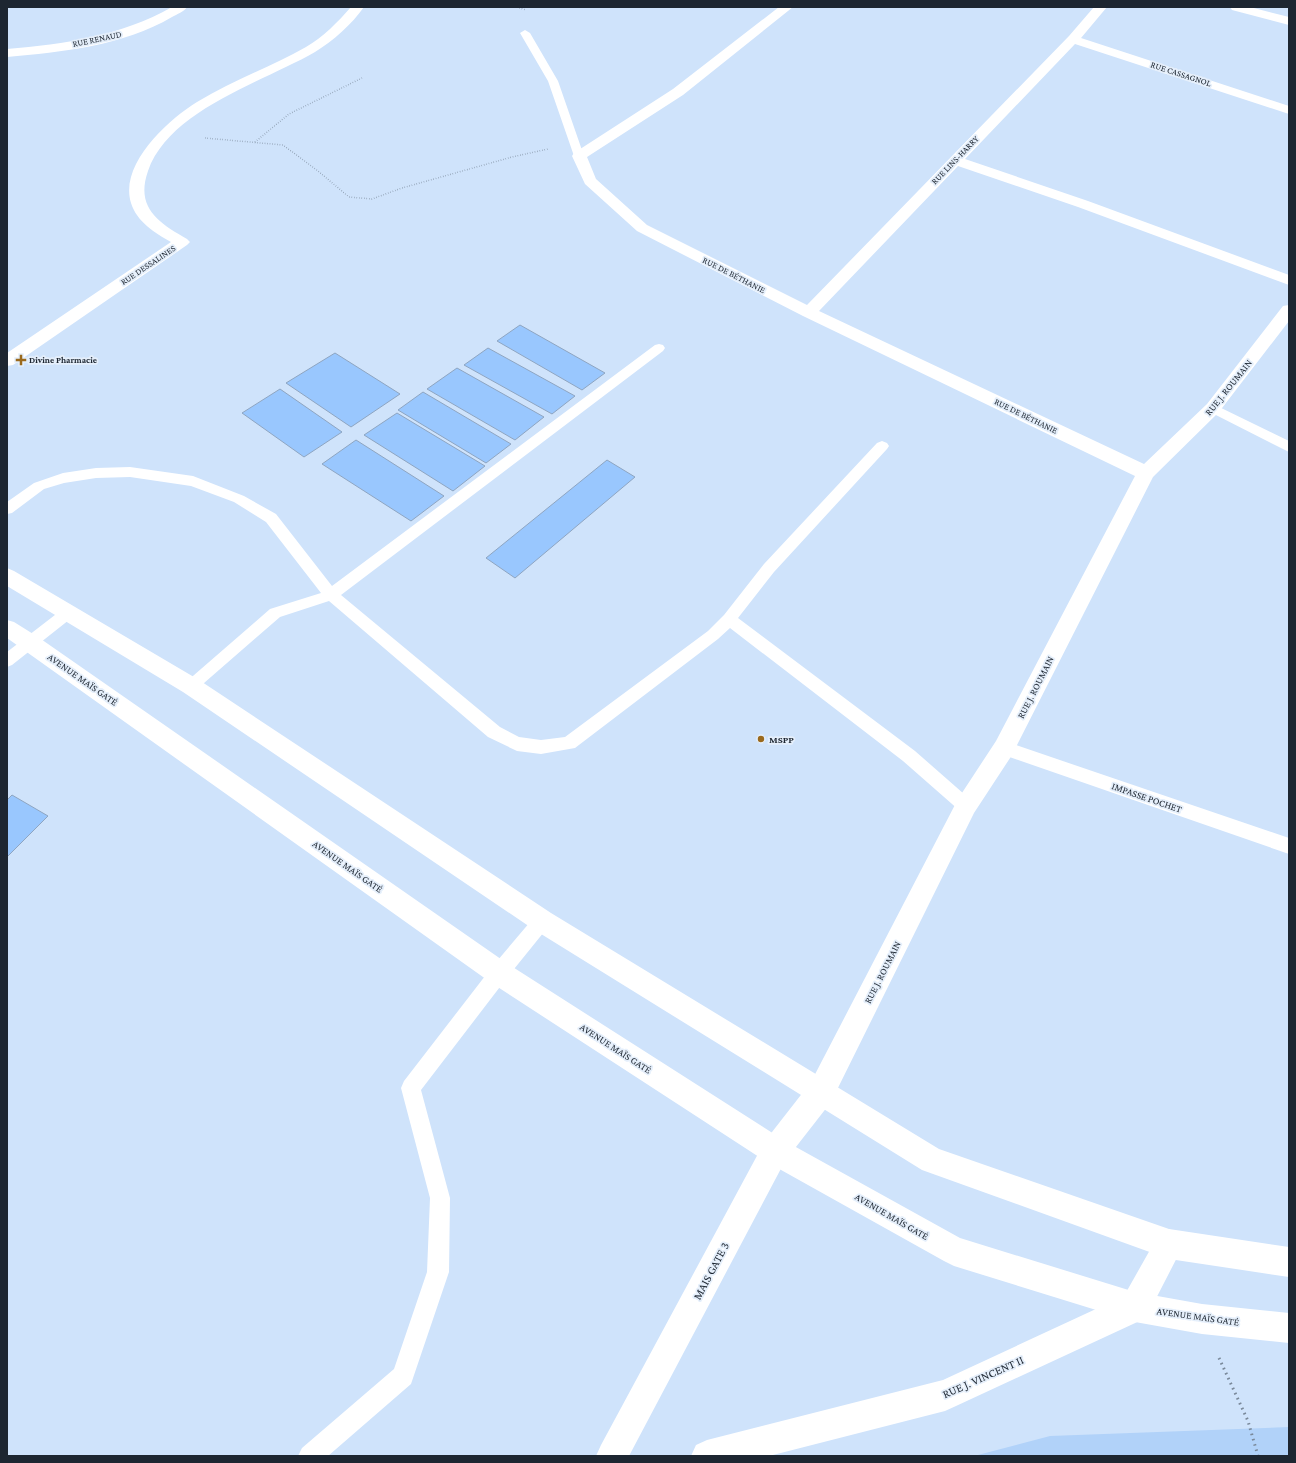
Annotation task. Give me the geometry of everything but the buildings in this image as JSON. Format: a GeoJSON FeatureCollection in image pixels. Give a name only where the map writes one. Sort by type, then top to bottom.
{"type":"FeatureCollection","features":[{"type":"Feature","properties":{"kind":"street","name":"RUE RENAUD"},"geometry":{"type":"LineString","coordinates":[[7,53],[72,44],[116,35],[141,28],[161,20],[181,7]]}},
{"type":"Feature","properties":{"kind":"street","name":"RUE DESSALINES"},"geometry":{"type":"LineString","coordinates":[[7,361],[182,242],[156,226],[142,210],[138,196],[137,182],[142,166],[155,146],[172,128],[194,109],[222,92],[311,49],[336,31],[358,7]]}},
{"type":"Feature","properties":{"kind":"street"},"geometry":{"type":"LineString","coordinates":[[577,150],[678,92],[787,7]]}},
{"type":"Feature","properties":{"kind":"street","name":"RUE LINS-HARRY"},"geometry":{"type":"LineString","coordinates":[[809,312],[1073,39],[1101,7]]}},
{"type":"Feature","properties":{"kind":"street"},"geometry":{"type":"LineString","coordinates":[[1236,7],[1289,21]]}},
{"type":"Feature","properties":{"kind":"street","name":"RUE CASSAGNOL"},"geometry":{"type":"LineString","coordinates":[[1073,39],[1289,110]]}},
{"type":"Feature","properties":{"kind":"street","name":"RUE DE BÉTHANIE"},"geometry":{"type":"LineString","coordinates":[[577,150],[590,181],[642,228],[809,312],[1146,473]]}},
{"type":"Feature","properties":{"kind":"street"},"geometry":{"type":"LineString","coordinates":[[955,160],[1083,204],[1289,280]]}},
{"type":"Feature","properties":{"kind":"street","name":"RUE J. ROUMAIN"},"geometry":{"type":"LineString","coordinates":[[821,1092],[966,806],[1004,748],[1146,473],[1213,408],[1289,310]]}},
{"type":"Feature","properties":{"kind":"street"},"geometry":{"type":"LineString","coordinates":[[7,576],[190,686],[542,920],[932,1160],[1169,1244],[1289,1262]]}},
{"type":"Feature","properties":{"kind":"street","name":"AVENUE MAÏS GATÉ"},"geometry":{"type":"LineString","coordinates":[[7,628],[31,643],[499,973],[775,1152],[954,1251],[1135,1307],[1202,1319],[1289,1328]]}},
{"type":"Feature","properties":{"kind":"street","name":"MAIS GATE 3"},"geometry":{"type":"LineString","coordinates":[[612,1456],[775,1152],[821,1092]]}},
{"type":"Feature","properties":{"kind":"street"},"geometry":{"type":"LineString","coordinates":[[1135,1307],[1169,1244]]}},
{"type":"Feature","properties":{"kind":"street","name":"RUE J. VINCENT II"},"geometry":{"type":"LineString","coordinates":[[707,1456],[944,1395],[1135,1307]]}},
{"type":"Feature","properties":{"kind":"lane"},"geometry":{"type":"LineString","coordinates":[[524,33],[553,80],[577,150]]}},
{"type":"Feature","properties":{"kind":"lane"},"geometry":{"type":"LineString","coordinates":[[190,686],[276,613],[331,595],[659,348]]}},
{"type":"Feature","properties":{"kind":"lane"},"geometry":{"type":"LineString","coordinates":[[1213,408],[1289,447]]}},
{"type":"Feature","properties":{"kind":"lane"},"geometry":{"type":"LineString","coordinates":[[7,509],[39,486],[63,478],[96,473],[130,472],[193,481],[239,499],[271,518],[331,595],[494,732],[517,744],[541,747],[569,743],[707,639],[729,619],[769,568],[882,446]]}},
{"type":"Feature","properties":{"kind":"lane"},"geometry":{"type":"LineString","coordinates":[[7,661],[69,612]]}},
{"type":"Feature","properties":{"kind":"lane"},"geometry":{"type":"LineString","coordinates":[[729,619],[909,756],[966,806]]}},
{"type":"Feature","properties":{"kind":"lane","name":"IMPASSE POCHET"},"geometry":{"type":"LineString","coordinates":[[1004,748],[1289,846]]}},
{"type":"Feature","properties":{"kind":"lane"},"geometry":{"type":"LineString","coordinates":[[310,1456],[403,1376],[438,1272],[440,1198],[411,1088],[499,973],[542,920]]}},
{"type":"Feature","properties":{"kind":"path"},"geometry":{"type":"LineString","coordinates":[[255,142],[289,114],[362,78]]}},
{"type":"Feature","properties":{"kind":"path"},"geometry":{"type":"LineString","coordinates":[[199,137],[284,145],[349,197],[372,199],[402,188],[512,157],[577,150]]}},
{"type":"Feature","properties":{"kind":"shaded area"},"geometry":{"type":"Polygon","coordinates":[[[1289,1427],[1289,1456],[974,1456],[1050,1436],[1289,1427]]]}},
{"type":"Feature","properties":{"kind":"place","name":"Divine Pharmacie"},"geometry":{"type":"Point","coordinates":[21,360]}},
{"type":"Feature","properties":{"kind":"place","name":"MSPP"},"geometry":{"type":"Point","coordinates":[761,739]}}]}
